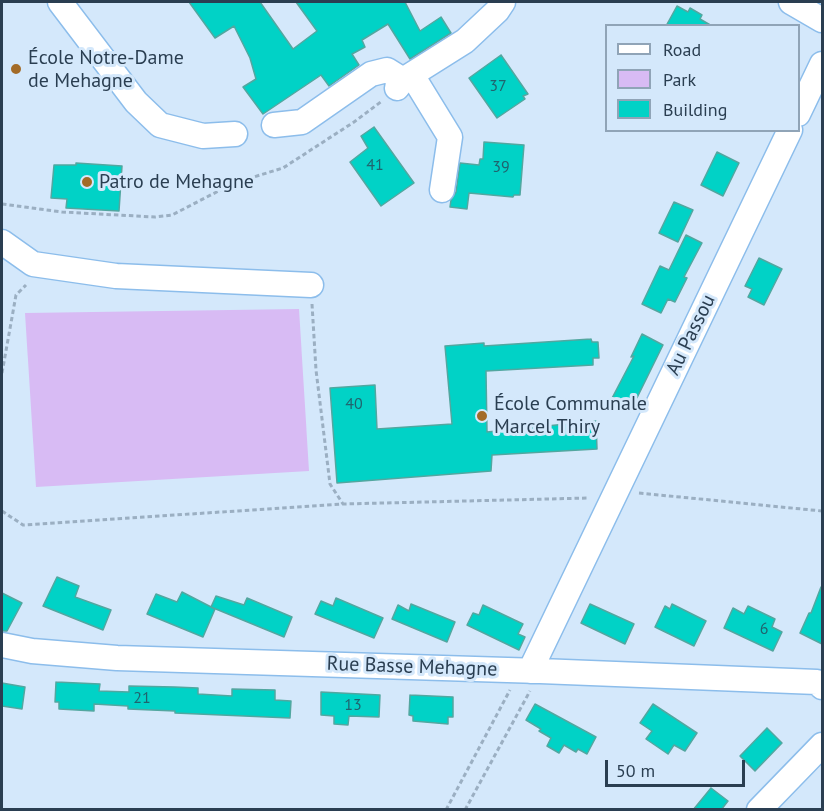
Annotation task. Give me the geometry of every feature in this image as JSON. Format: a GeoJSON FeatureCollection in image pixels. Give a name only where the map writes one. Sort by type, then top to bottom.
{"type":"FeatureCollection","features":[{"type":"Feature","properties":{"kind":"street"},"geometry":{"type":"LineString","coordinates":[[60,2],[136,102],[160,125],[203,136],[235,134]]}},
{"type":"Feature","properties":{"kind":"street"},"geometry":{"type":"LineString","coordinates":[[404,81],[465,41],[497,11],[503,2]]}},
{"type":"Feature","properties":{"kind":"street"},"geometry":{"type":"LineString","coordinates":[[791,2],[822,20]]}},
{"type":"Feature","properties":{"kind":"street"},"geometry":{"type":"LineString","coordinates":[[800,110],[822,64]]}},
{"type":"Feature","properties":{"kind":"street"},"geometry":{"type":"LineString","coordinates":[[273,125],[302,122],[371,74],[387,70],[404,81],[450,138],[441,190]]}},
{"type":"Feature","properties":{"kind":"street","name":"Au Passou"},"geometry":{"type":"LineString","coordinates":[[530,670],[789,132]]}},
{"type":"Feature","properties":{"kind":"street"},"geometry":{"type":"LineString","coordinates":[[2,242],[33,264],[116,276],[311,285]]}},
{"type":"Feature","properties":{"kind":"street","name":"Rue Basse Mehagne"},"geometry":{"type":"LineString","coordinates":[[2,645],[32,651],[117,658],[530,670],[817,682],[822,687]]}},
{"type":"Feature","properties":{"kind":"street"},"geometry":{"type":"LineString","coordinates":[[759,810],[822,745]]}},
{"type":"Feature","properties":{"kind":"path"},"geometry":{"type":"LineString","coordinates":[[2,204],[62,212],[172,216],[234,183],[283,168],[354,122],[404,81]]}},
{"type":"Feature","properties":{"kind":"path"},"geometry":{"type":"LineString","coordinates":[[2,373],[16,295],[32,279],[33,264]]}},
{"type":"Feature","properties":{"kind":"path"},"geometry":{"type":"LineString","coordinates":[[311,285],[316,370],[330,484],[343,504]]}},
{"type":"Feature","properties":{"kind":"path"},"geometry":{"type":"LineString","coordinates":[[615,491],[822,511]]}},
{"type":"Feature","properties":{"kind":"path"},"geometry":{"type":"LineString","coordinates":[[2,511],[23,525],[343,504],[589,498]]}},
{"type":"Feature","properties":{"kind":"path"},"geometry":{"type":"LineString","coordinates":[[446,810],[530,670]]}},
{"type":"Feature","properties":{"kind":"path"},"geometry":{"type":"LineString","coordinates":[[465,810],[530,670]]}},
{"type":"Feature","properties":{"kind":"green space"},"geometry":{"type":"Polygon","coordinates":[[[299,309],[309,471],[36,487],[25,313],[299,309]]]}},
{"type":"Feature","properties":{"kind":"building"},"geometry":{"type":"Polygon","coordinates":[[[189,2],[260,2],[293,49],[317,31],[296,2],[405,2],[420,31],[441,17],[451,33],[410,59],[388,24],[362,40],[365,47],[352,54],[359,65],[329,86],[321,75],[263,114],[243,87],[256,79],[250,58],[234,26],[215,38],[189,2]]]}},
{"type":"Feature","properties":{"kind":"building"},"geometry":{"type":"Polygon","coordinates":[[[677,6],[688,12],[690,8],[702,15],[700,19],[709,24],[667,24],[677,6]]]}},
{"type":"Feature","properties":{"kind":"building"},"geometry":{"type":"Polygon","coordinates":[[[501,55],[528,94],[523,96],[525,99],[497,118],[469,78],[501,55]]]}},
{"type":"Feature","properties":{"kind":"building"},"geometry":{"type":"Polygon","coordinates":[[[374,127],[414,183],[381,206],[350,162],[368,148],[361,136],[374,127]]]}},
{"type":"Feature","properties":{"kind":"building"},"geometry":{"type":"Polygon","coordinates":[[[484,142],[524,145],[520,195],[513,197],[469,193],[467,209],[450,207],[456,192],[460,163],[479,165],[480,159],[483,159],[484,142]]]}},
{"type":"Feature","properties":{"kind":"building"},"geometry":{"type":"Polygon","coordinates":[[[717,152],[739,163],[723,196],[701,185],[717,152]]]}},
{"type":"Feature","properties":{"kind":"building","name":"Patro de Mehagne"},"geometry":{"type":"Polygon","coordinates":[[[76,163],[122,166],[119,211],[66,208],[67,199],[51,198],[54,165],[76,165],[76,163]]]}},
{"type":"Feature","properties":{"kind":"building"},"geometry":{"type":"Polygon","coordinates":[[[674,202],[693,210],[678,242],[659,233],[674,202]]]}},
{"type":"Feature","properties":{"kind":"building"},"geometry":{"type":"Polygon","coordinates":[[[686,235],[702,243],[684,277],[687,278],[675,302],[668,299],[661,313],[642,304],[660,266],[669,270],[686,235]]]}},
{"type":"Feature","properties":{"kind":"building"},"geometry":{"type":"Polygon","coordinates":[[[759,258],[782,269],[764,305],[748,297],[752,289],[745,286],[759,258]]]}},
{"type":"Feature","properties":{"kind":"building"},"geometry":{"type":"Polygon","coordinates":[[[642,334],[663,345],[630,412],[610,402],[634,356],[631,357],[642,334]]]}},
{"type":"Feature","properties":{"kind":"building"},"geometry":{"type":"Polygon","coordinates":[[[591,339],[592,342],[598,342],[599,358],[593,358],[593,365],[486,371],[487,432],[596,421],[597,449],[492,455],[491,471],[337,483],[330,388],[375,385],[377,429],[452,424],[445,346],[484,343],[484,346],[591,339]]]}},
{"type":"Feature","properties":{"kind":"building"},"geometry":{"type":"Polygon","coordinates":[[[57,577],[79,586],[75,597],[111,610],[103,630],[43,606],[57,577]]]}},
{"type":"Feature","properties":{"kind":"building"},"geometry":{"type":"Polygon","coordinates":[[[822,587],[822,644],[800,633],[822,587]]]}},
{"type":"Feature","properties":{"kind":"building"},"geometry":{"type":"Polygon","coordinates":[[[182,592],[215,609],[203,637],[147,614],[156,594],[177,602],[182,592]]]}},
{"type":"Feature","properties":{"kind":"building"},"geometry":{"type":"Polygon","coordinates":[[[2,593],[22,603],[7,631],[2,631],[2,593]]]}},
{"type":"Feature","properties":{"kind":"building"},"geometry":{"type":"Polygon","coordinates":[[[216,596],[244,605],[247,598],[292,617],[284,637],[211,607],[216,596]]]}},
{"type":"Feature","properties":{"kind":"building"},"geometry":{"type":"Polygon","coordinates":[[[336,598],[383,618],[374,638],[315,614],[321,601],[333,606],[336,598]]]}},
{"type":"Feature","properties":{"kind":"building"},"geometry":{"type":"Polygon","coordinates":[[[411,604],[455,622],[447,642],[392,619],[398,605],[409,611],[411,604]]]}},
{"type":"Feature","properties":{"kind":"building"},"geometry":{"type":"Polygon","coordinates":[[[590,604],[634,624],[625,644],[581,623],[590,604]]]}},
{"type":"Feature","properties":{"kind":"building"},"geometry":{"type":"Polygon","coordinates":[[[672,604],[706,621],[694,646],[655,627],[665,606],[670,609],[672,604]]]}},
{"type":"Feature","properties":{"kind":"building"},"geometry":{"type":"Polygon","coordinates":[[[483,605],[523,624],[518,634],[525,637],[519,650],[467,625],[473,613],[479,615],[483,605]]]}},
{"type":"Feature","properties":{"kind":"building"},"geometry":{"type":"Polygon","coordinates":[[[748,606],[775,619],[772,627],[782,632],[773,651],[724,628],[733,608],[744,614],[748,606]]]}},
{"type":"Feature","properties":{"kind":"building"},"geometry":{"type":"Polygon","coordinates":[[[56,682],[100,684],[99,691],[129,692],[129,686],[175,687],[198,688],[198,694],[232,696],[232,689],[275,690],[275,700],[291,701],[290,718],[175,713],[175,711],[128,709],[128,706],[94,704],[94,711],[59,709],[59,702],[55,702],[56,682]]]}},
{"type":"Feature","properties":{"kind":"building"},"geometry":{"type":"Polygon","coordinates":[[[2,683],[25,687],[22,709],[2,706],[2,683]]]}},
{"type":"Feature","properties":{"kind":"building"},"geometry":{"type":"Polygon","coordinates":[[[321,692],[380,695],[379,717],[349,716],[348,725],[334,724],[334,716],[321,715],[321,692]]]}},
{"type":"Feature","properties":{"kind":"building"},"geometry":{"type":"Polygon","coordinates":[[[410,695],[453,697],[453,717],[448,717],[448,724],[413,721],[413,716],[409,715],[410,695]]]}},
{"type":"Feature","properties":{"kind":"building"},"geometry":{"type":"Polygon","coordinates":[[[535,704],[596,737],[587,754],[578,749],[576,752],[564,745],[559,753],[547,746],[551,738],[526,720],[535,704]]]}},
{"type":"Feature","properties":{"kind":"building"},"geometry":{"type":"Polygon","coordinates":[[[653,704],[697,733],[685,751],[674,745],[668,754],[646,739],[652,731],[640,723],[653,704]]]}},
{"type":"Feature","properties":{"kind":"building"},"geometry":{"type":"Polygon","coordinates":[[[767,728],[782,743],[755,771],[740,756],[767,728]]]}},
{"type":"Feature","properties":{"kind":"building"},"geometry":{"type":"Polygon","coordinates":[[[711,788],[728,801],[721,810],[693,810],[711,788]]]}},
{"type":"Feature","properties":{"kind":"place","name":"École Notre-Dame de Mehagne"},"geometry":{"type":"Point","coordinates":[16,69]}},
{"type":"Feature","properties":{"kind":"place","name":"Patro de Mehagne"},"geometry":{"type":"Point","coordinates":[87,182]}},
{"type":"Feature","properties":{"kind":"place","name":"École Communale Marcel Thiry"},"geometry":{"type":"Point","coordinates":[482,416]}}]}
